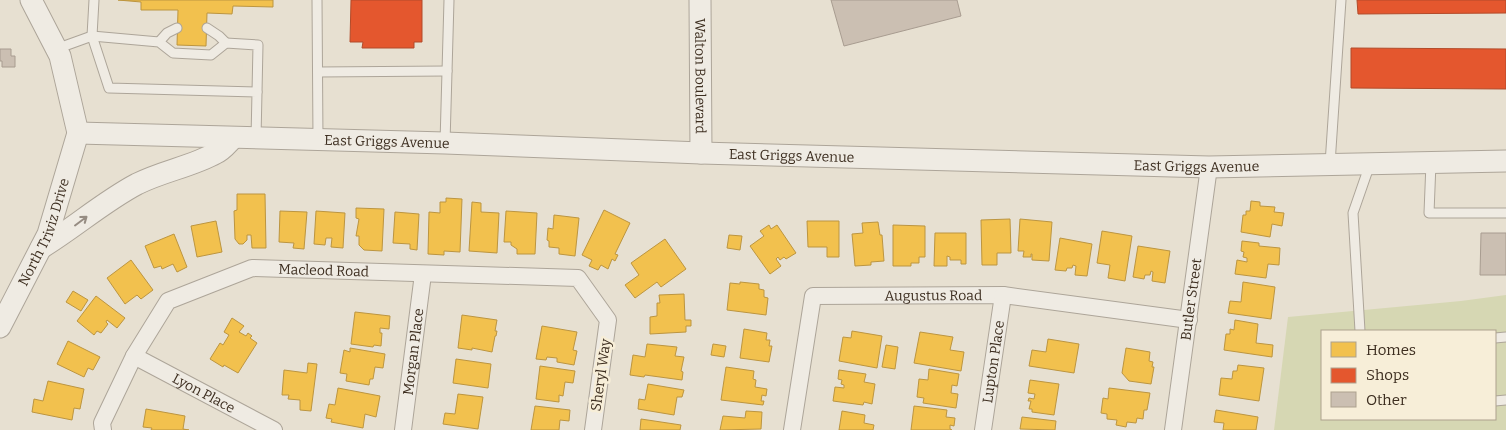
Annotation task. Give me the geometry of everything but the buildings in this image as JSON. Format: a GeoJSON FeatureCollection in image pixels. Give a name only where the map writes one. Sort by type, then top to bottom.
{"type":"FeatureCollection","features":[{"type":"Feature","properties":{"kind":"street"},"geometry":{"type":"LineString","coordinates":[[31,0],[60,56],[78,133]]}},
{"type":"Feature","properties":{"kind":"street","name":"Walton Boulevard"},"geometry":{"type":"LineString","coordinates":[[700,0],[701,153]]}},
{"type":"Feature","properties":{"kind":"street","name":"East Griggs Avenue"},"geometry":{"type":"LineString","coordinates":[[78,133],[1209,167],[1506,161]]}},
{"type":"Feature","properties":{"kind":"street","name":"North Triviz Drive"},"geometry":{"type":"LineString","coordinates":[[0,326],[48,234],[78,133]]}},
{"type":"Feature","properties":{"kind":"street"},"geometry":{"type":"LineString","coordinates":[[41,248],[61,236],[110,200],[147,180],[218,152],[234,138]]}},
{"type":"Feature","properties":{"kind":"street","name":"Butler Street"},"geometry":{"type":"LineString","coordinates":[[1173,430],[1209,167]]}},
{"type":"Feature","properties":{"kind":"street","name":"Macleod Road"},"geometry":{"type":"LineString","coordinates":[[103,430],[102,423],[134,356],[168,301],[252,268],[578,278],[608,320]]}},
{"type":"Feature","properties":{"kind":"street","name":"Morgan Place"},"geometry":{"type":"LineString","coordinates":[[403,430],[423,274]]}},
{"type":"Feature","properties":{"kind":"street","name":"Augustus Road"},"geometry":{"type":"LineString","coordinates":[[792,430],[813,296],[1003,295],[1189,320]]}},
{"type":"Feature","properties":{"kind":"street","name":"Lupton Place"},"geometry":{"type":"LineString","coordinates":[[983,430],[1003,295]]}},
{"type":"Feature","properties":{"kind":"street","name":"Sheryl Way"},"geometry":{"type":"LineString","coordinates":[[593,430],[608,320]]}},
{"type":"Feature","properties":{"kind":"street","name":"Lyon Place"},"geometry":{"type":"LineString","coordinates":[[134,356],[274,430]]}},
{"type":"Feature","properties":{"kind":"lane"},"geometry":{"type":"LineString","coordinates":[[94,0],[92,36],[109,88],[257,92]]}},
{"type":"Feature","properties":{"kind":"lane"},"geometry":{"type":"LineString","coordinates":[[317,0],[318,140]]}},
{"type":"Feature","properties":{"kind":"lane"},"geometry":{"type":"LineString","coordinates":[[445,143],[450,0]]}},
{"type":"Feature","properties":{"kind":"lane"},"geometry":{"type":"LineString","coordinates":[[1330,165],[1341,0]]}},
{"type":"Feature","properties":{"kind":"lane"},"geometry":{"type":"LineString","coordinates":[[160,42],[166,34],[177,28]]}},
{"type":"Feature","properties":{"kind":"lane"},"geometry":{"type":"LineString","coordinates":[[207,28],[226,43],[258,45],[256,138]]}},
{"type":"Feature","properties":{"kind":"lane"},"geometry":{"type":"LineString","coordinates":[[56,49],[92,36],[160,42],[173,53],[211,55],[226,43]]}},
{"type":"Feature","properties":{"kind":"lane"},"geometry":{"type":"LineString","coordinates":[[318,72],[447,72]]}},
{"type":"Feature","properties":{"kind":"lane"},"geometry":{"type":"LineString","coordinates":[[1430,163],[1429,213],[1506,213]]}},
{"type":"Feature","properties":{"kind":"lane"},"geometry":{"type":"LineString","coordinates":[[1360,330],[1353,213],[1370,164]]}},
{"type":"Feature","properties":{"kind":"green space"},"geometry":{"type":"Polygon","coordinates":[[[1506,295],[1506,430],[1274,430],[1288,317],[1506,295]]]}}]}
